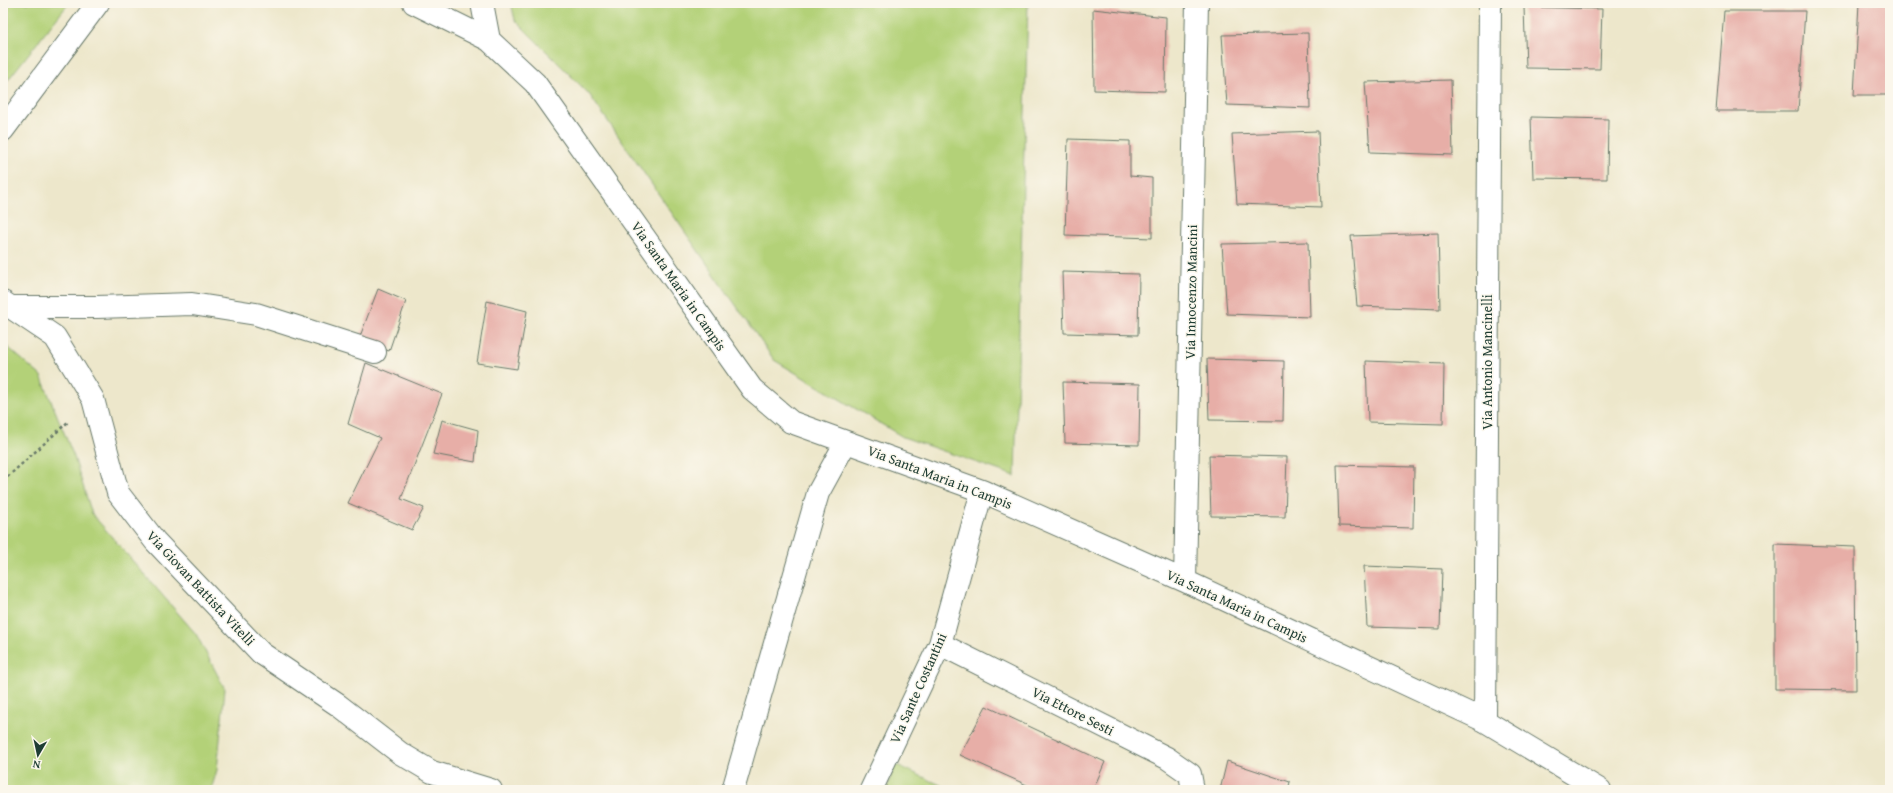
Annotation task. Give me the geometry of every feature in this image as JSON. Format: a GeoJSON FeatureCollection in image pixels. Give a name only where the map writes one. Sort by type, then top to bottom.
{"type":"FeatureCollection","features":[{"type":"Feature","properties":{"kind":"street"},"geometry":{"type":"LineString","coordinates":[[3,130],[98,3]]}},
{"type":"Feature","properties":{"kind":"street","name":"Via Santa Maria in Campis"},"geometry":{"type":"LineString","coordinates":[[414,3],[443,9],[488,40],[535,83],[752,389],[790,422],[982,491],[1185,581],[1485,721],[1600,790]]}},
{"type":"Feature","properties":{"kind":"street"},"geometry":{"type":"LineString","coordinates":[[482,3],[488,40]]}},
{"type":"Feature","properties":{"kind":"street","name":"Via Innocenzo Mancini"},"geometry":{"type":"LineString","coordinates":[[1185,581],[1197,3]]}},
{"type":"Feature","properties":{"kind":"street","name":"Via Antonio Mancinelli"},"geometry":{"type":"LineString","coordinates":[[1485,721],[1490,3]]}},
{"type":"Feature","properties":{"kind":"street"},"geometry":{"type":"LineString","coordinates":[[6,305],[97,307],[192,304],[256,314],[375,352]]}},
{"type":"Feature","properties":{"kind":"street","name":"Via Giovan Battista Vitelli"},"geometry":{"type":"LineString","coordinates":[[6,305],[55,337],[93,399],[118,493],[154,541],[261,653],[338,705],[400,753],[432,772],[491,790]]}},
{"type":"Feature","properties":{"kind":"street"},"geometry":{"type":"LineString","coordinates":[[733,790],[818,493],[846,442]]}},
{"type":"Feature","properties":{"kind":"street","name":"Via Sante Costantini"},"geometry":{"type":"LineString","coordinates":[[872,790],[940,644],[982,491]]}},
{"type":"Feature","properties":{"kind":"street","name":"Via Ettore Sesti"},"geometry":{"type":"LineString","coordinates":[[940,644],[1167,758],[1190,774],[1193,790]]}},
{"type":"Feature","properties":{"kind":"path"},"geometry":{"type":"LineString","coordinates":[[3,481],[93,399]]}},
{"type":"Feature","properties":{"kind":"green space"},"geometry":{"type":"Polygon","coordinates":[[[3,3],[69,3],[3,86],[3,3]]]}},
{"type":"Feature","properties":{"kind":"green space"},"geometry":{"type":"Polygon","coordinates":[[[511,3],[1028,3],[1015,476],[903,437],[774,360],[589,94],[515,20],[511,3]]]}},
{"type":"Feature","properties":{"kind":"green space"},"geometry":{"type":"Polygon","coordinates":[[[3,343],[41,376],[74,457],[92,514],[196,634],[225,689],[217,770],[211,790],[3,790],[3,343]]]}},
{"type":"Feature","properties":{"kind":"green space"},"geometry":{"type":"Polygon","coordinates":[[[895,764],[951,790],[886,790],[895,764]]]}},
{"type":"Feature","properties":{"kind":"building"},"geometry":{"type":"Polygon","coordinates":[[[1859,3],[1890,3],[1890,95],[1854,95],[1859,3]]]}},
{"type":"Feature","properties":{"kind":"building"},"geometry":{"type":"Polygon","coordinates":[[[1524,7],[1602,9],[1600,69],[1526,68],[1524,7]]]}},
{"type":"Feature","properties":{"kind":"building"},"geometry":{"type":"Polygon","coordinates":[[[1093,9],[1166,17],[1165,92],[1094,90],[1093,9]]]}},
{"type":"Feature","properties":{"kind":"building"},"geometry":{"type":"Polygon","coordinates":[[[1724,11],[1805,11],[1798,111],[1716,111],[1724,11]]]}},
{"type":"Feature","properties":{"kind":"building"},"geometry":{"type":"Polygon","coordinates":[[[1308,33],[1310,108],[1227,105],[1222,35],[1308,33]]]}},
{"type":"Feature","properties":{"kind":"building"},"geometry":{"type":"Polygon","coordinates":[[[1451,80],[1453,155],[1370,152],[1365,82],[1451,80]]]}},
{"type":"Feature","properties":{"kind":"building"},"geometry":{"type":"Polygon","coordinates":[[[1531,117],[1608,119],[1607,179],[1533,178],[1531,117]]]}},
{"type":"Feature","properties":{"kind":"building"},"geometry":{"type":"Polygon","coordinates":[[[1318,131],[1321,207],[1237,204],[1232,134],[1318,131]]]}},
{"type":"Feature","properties":{"kind":"building"},"geometry":{"type":"Polygon","coordinates":[[[1068,139],[1130,141],[1130,176],[1152,178],[1152,238],[1065,235],[1068,139]]]}},
{"type":"Feature","properties":{"kind":"building"},"geometry":{"type":"Polygon","coordinates":[[[1438,233],[1440,309],[1357,306],[1351,236],[1438,233]]]}},
{"type":"Feature","properties":{"kind":"building"},"geometry":{"type":"Polygon","coordinates":[[[1308,242],[1310,317],[1227,314],[1222,244],[1308,242]]]}},
{"type":"Feature","properties":{"kind":"building"},"geometry":{"type":"Polygon","coordinates":[[[1062,272],[1139,274],[1138,335],[1064,333],[1062,272]]]}},
{"type":"Feature","properties":{"kind":"building"},"geometry":{"type":"Polygon","coordinates":[[[378,289],[406,301],[389,351],[359,339],[378,289]]]}},
{"type":"Feature","properties":{"kind":"building"},"geometry":{"type":"Polygon","coordinates":[[[487,301],[527,311],[517,369],[477,363],[487,301]]]}},
{"type":"Feature","properties":{"kind":"building"},"geometry":{"type":"Polygon","coordinates":[[[1207,359],[1284,361],[1283,421],[1209,420],[1207,359]]]}},
{"type":"Feature","properties":{"kind":"building"},"geometry":{"type":"Polygon","coordinates":[[[1366,361],[1444,364],[1443,424],[1368,422],[1366,361]]]}},
{"type":"Feature","properties":{"kind":"building"},"geometry":{"type":"Polygon","coordinates":[[[366,363],[442,394],[401,499],[424,508],[412,530],[348,503],[380,438],[348,424],[366,363]]]}},
{"type":"Feature","properties":{"kind":"building"},"geometry":{"type":"Polygon","coordinates":[[[1063,382],[1140,384],[1139,445],[1065,443],[1063,382]]]}},
{"type":"Feature","properties":{"kind":"building"},"geometry":{"type":"Polygon","coordinates":[[[442,420],[478,430],[475,462],[433,454],[442,420]]]}},
{"type":"Feature","properties":{"kind":"building"},"geometry":{"type":"Polygon","coordinates":[[[1209,455],[1287,457],[1285,517],[1211,516],[1209,455]]]}},
{"type":"Feature","properties":{"kind":"building"},"geometry":{"type":"Polygon","coordinates":[[[1337,465],[1414,467],[1413,528],[1339,526],[1337,465]]]}},
{"type":"Feature","properties":{"kind":"building"},"geometry":{"type":"Polygon","coordinates":[[[1775,544],[1855,547],[1856,690],[1775,689],[1775,544]]]}},
{"type":"Feature","properties":{"kind":"building"},"geometry":{"type":"Polygon","coordinates":[[[1364,566],[1442,569],[1440,629],[1367,627],[1364,566]]]}},
{"type":"Feature","properties":{"kind":"building"},"geometry":{"type":"Polygon","coordinates":[[[986,706],[1105,762],[1093,790],[1038,790],[960,755],[986,706]]]}},
{"type":"Feature","properties":{"kind":"building"},"geometry":{"type":"Polygon","coordinates":[[[1227,761],[1290,782],[1288,790],[1220,790],[1227,761]]]}}]}
